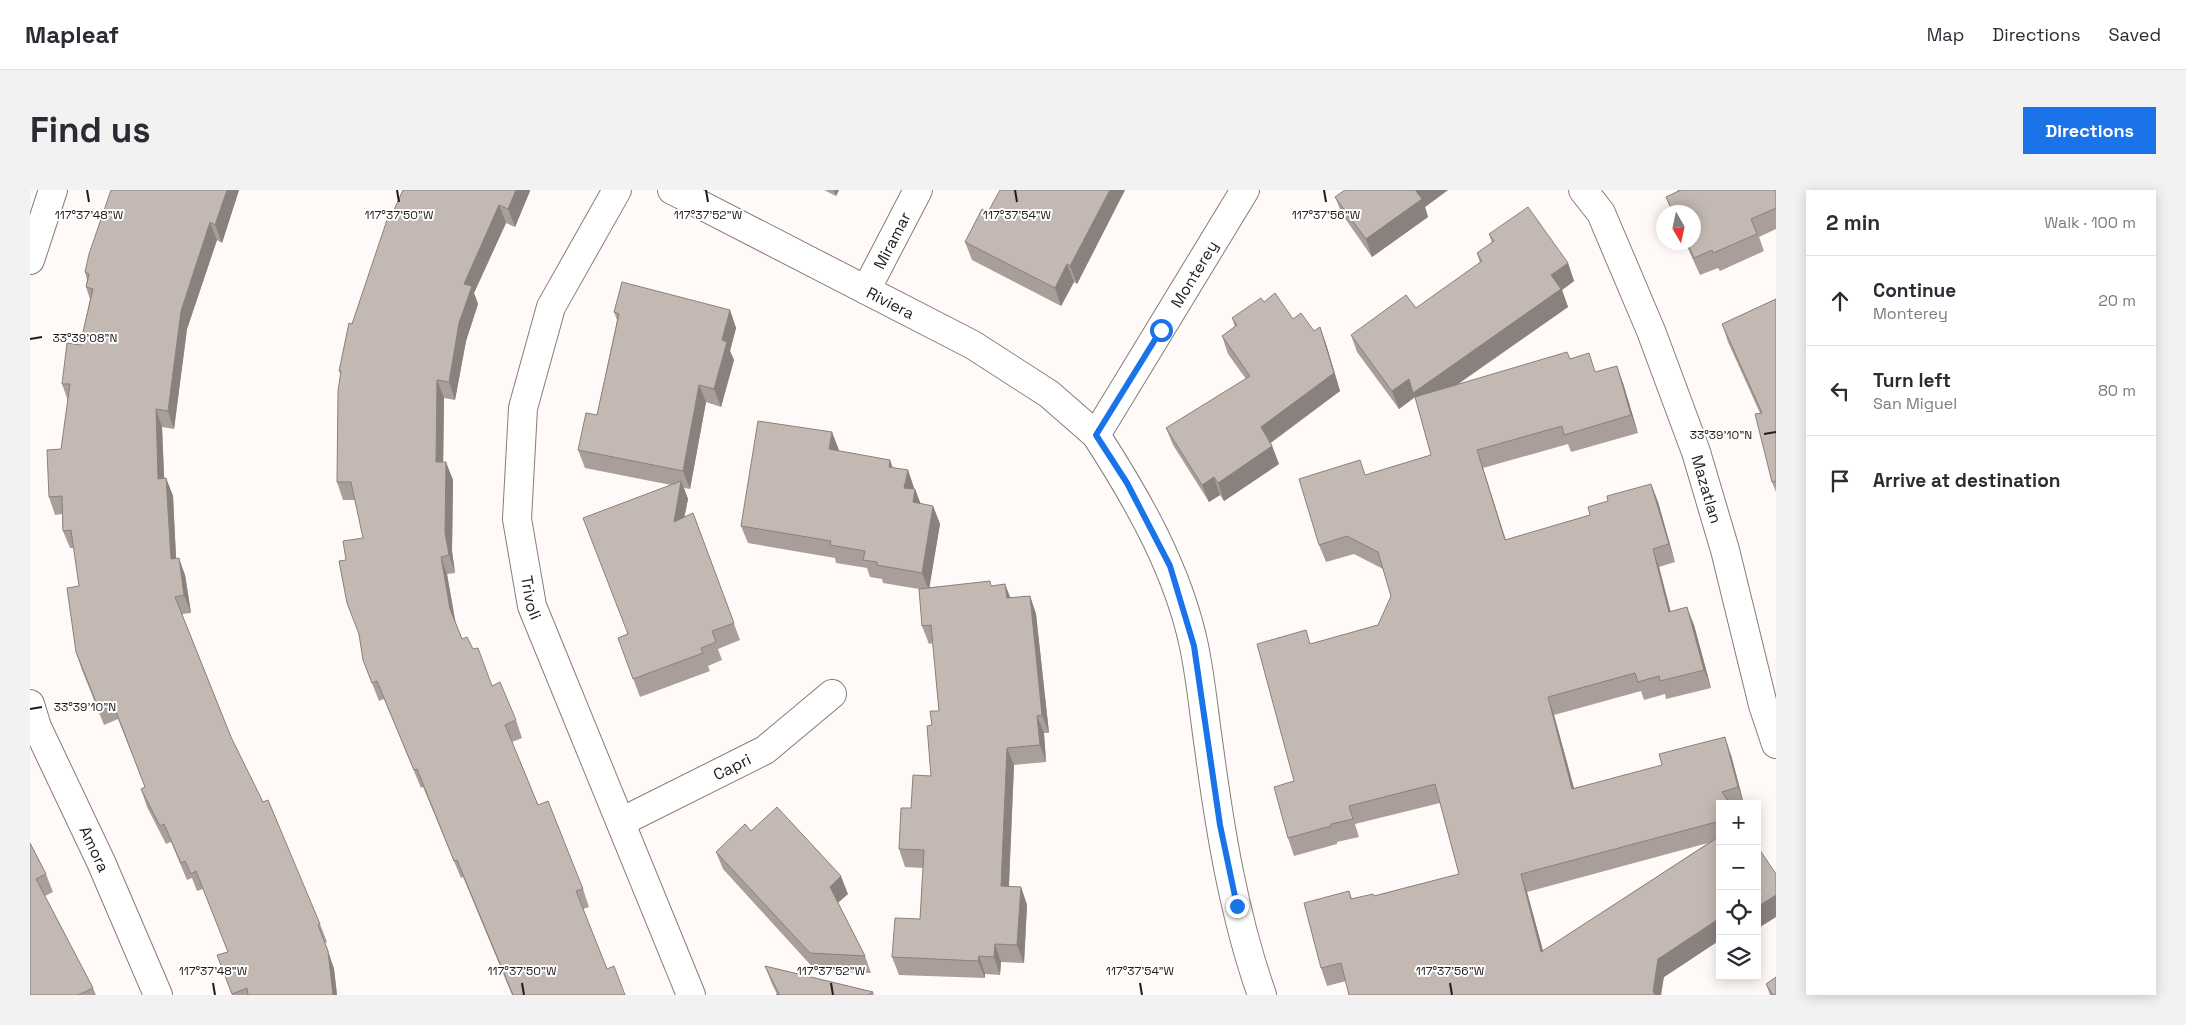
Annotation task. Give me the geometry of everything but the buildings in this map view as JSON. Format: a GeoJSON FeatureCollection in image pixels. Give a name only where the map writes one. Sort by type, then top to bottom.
{"type":"FeatureCollection","features":[{"type":"Feature","properties":{"kind":"street"},"geometry":{"type":"LineString","coordinates":[[30,260],[53,190]]}},
{"type":"Feature","properties":{"kind":"street","name":"Trivoli"},"geometry":{"type":"LineString","coordinates":[[617,190],[551,307],[523,408],[517,519],[532,606],[691,995]]}},
{"type":"Feature","properties":{"kind":"street","name":"Riviera"},"geometry":{"type":"LineString","coordinates":[[672,190],[974,345],[1048,394],[1096,435],[1127,483],[1170,566],[1194,646],[1220,825],[1237,906],[1262,995]]}},
{"type":"Feature","properties":{"kind":"street","name":"Miramar"},"geometry":{"type":"LineString","coordinates":[[866,290],[918,190]]}},
{"type":"Feature","properties":{"kind":"street","name":"Monterey"},"geometry":{"type":"LineString","coordinates":[[1096,435],[1245,190]]}},
{"type":"Feature","properties":{"kind":"street","name":"Mazatlan"},"geometry":{"type":"LineString","coordinates":[[1583,190],[1601,213],[1651,331],[1696,452],[1725,550],[1763,705],[1776,744]]}},
{"type":"Feature","properties":{"kind":"street","name":"Capri"},"geometry":{"type":"LineString","coordinates":[[620,822],[766,750],[832,694]]}},
{"type":"Feature","properties":{"kind":"street","name":"Amora"},"geometry":{"type":"LineString","coordinates":[[30,704],[37,727],[101,862],[158,995]]}},
{"type":"Feature","properties":{"kind":"route"},"geometry":{"type":"LineString","coordinates":[[1161,330],[1096,435],[1127,483],[1170,566],[1194,646],[1220,825],[1237,906]]}}]}
